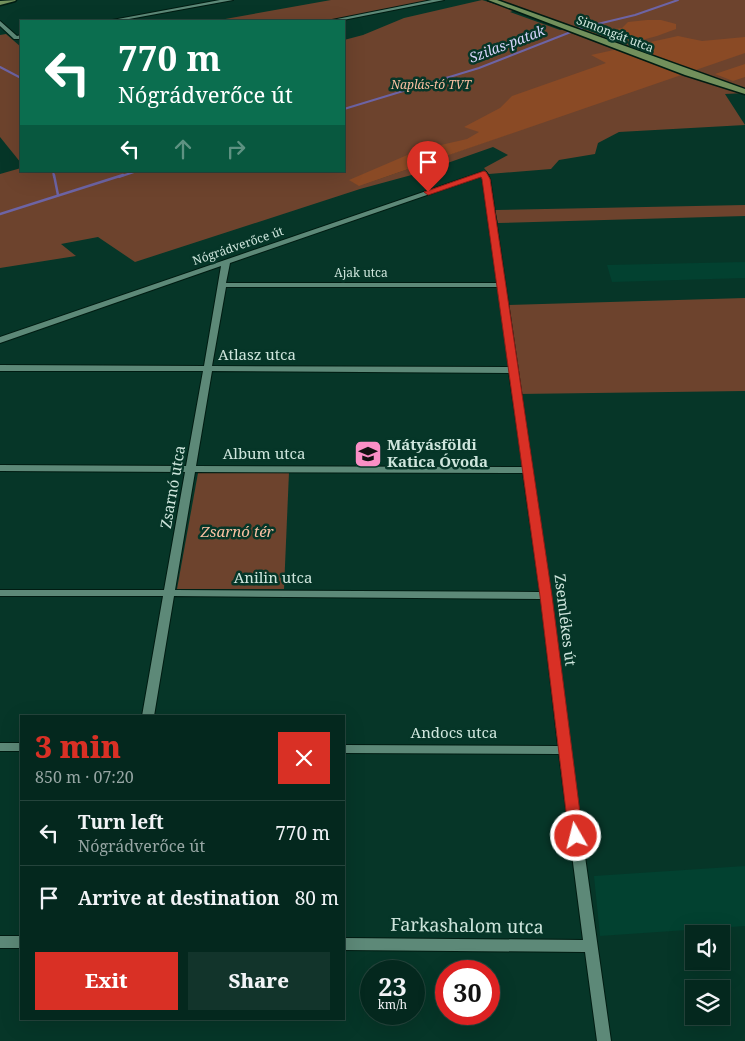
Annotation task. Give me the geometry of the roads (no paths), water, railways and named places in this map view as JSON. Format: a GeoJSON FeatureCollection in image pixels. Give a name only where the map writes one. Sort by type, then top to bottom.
{"type":"FeatureCollection","features":[{"type":"Feature","properties":{"kind":"main road"},"geometry":{"type":"LineString","coordinates":[[0,3],[13,0]]}},
{"type":"Feature","properties":{"kind":"main road","name":"Simongát utca"},"geometry":{"type":"LineString","coordinates":[[491,0],[745,92]]}},
{"type":"Feature","properties":{"kind":"main road"},"geometry":{"type":"LineString","coordinates":[[732,88],[745,82]]}},
{"type":"Feature","properties":{"kind":"street"},"geometry":{"type":"LineString","coordinates":[[116,20],[230,0]]}},
{"type":"Feature","properties":{"kind":"street"},"geometry":{"type":"LineString","coordinates":[[335,20],[440,0]]}},
{"type":"Feature","properties":{"kind":"street"},"geometry":{"type":"LineString","coordinates":[[0,23],[19,37]]}},
{"type":"Feature","properties":{"kind":"street","name":"Nógrádverőce út"},"geometry":{"type":"LineString","coordinates":[[0,340],[484,173]]}},
{"type":"Feature","properties":{"kind":"street","name":"Zsemlékes út"},"geometry":{"type":"LineString","coordinates":[[484,173],[546,596],[564,750],[604,1041]]}},
{"type":"Feature","properties":{"kind":"street","name":"Zsarnó utca"},"geometry":{"type":"LineString","coordinates":[[148,715],[226,262]]}},
{"type":"Feature","properties":{"kind":"street","name":"Ajak utca"},"geometry":{"type":"LineString","coordinates":[[223,285],[500,285]]}},
{"type":"Feature","properties":{"kind":"street","name":"Atlasz utca"},"geometry":{"type":"LineString","coordinates":[[0,368],[514,370]]}},
{"type":"Feature","properties":{"kind":"street","name":"Album utca"},"geometry":{"type":"LineString","coordinates":[[0,468],[527,470]]}},
{"type":"Feature","properties":{"kind":"street","name":"Anilin utca"},"geometry":{"type":"LineString","coordinates":[[0,593],[546,596]]}},
{"type":"Feature","properties":{"kind":"street"},"geometry":{"type":"LineString","coordinates":[[0,747],[20,747]]}},
{"type":"Feature","properties":{"kind":"street","name":"Andocs utca"},"geometry":{"type":"LineString","coordinates":[[345,749],[564,750]]}},
{"type":"Feature","properties":{"kind":"street"},"geometry":{"type":"LineString","coordinates":[[1,944],[20,942]]}},
{"type":"Feature","properties":{"kind":"street","name":"Farkashalom utca"},"geometry":{"type":"LineString","coordinates":[[345,944],[590,946]]}},
{"type":"Feature","properties":{"kind":"waterway","name":"Szilas-patak"},"geometry":{"type":"LineString","coordinates":[[345,109],[479,68],[581,28],[635,15],[678,0]]}},
{"type":"Feature","properties":{"kind":"waterway"},"geometry":{"type":"LineString","coordinates":[[0,67],[20,77]]}},
{"type":"Feature","properties":{"kind":"waterway"},"geometry":{"type":"LineString","coordinates":[[53,172],[54,177]]}},
{"type":"Feature","properties":{"kind":"waterway","name":"Szilas-patak"},"geometry":{"type":"LineString","coordinates":[[119,177],[134,172]]}},
{"type":"Feature","properties":{"kind":"waterway"},"geometry":{"type":"LineString","coordinates":[[54,175],[58,195]]}},
{"type":"Feature","properties":{"kind":"waterway","name":"Szilas-patak"},"geometry":{"type":"LineString","coordinates":[[0,214],[123,175]]}},
{"type":"Feature","properties":{"kind":"place","name":"Mátyásföldi Katica Óvoda"},"geometry":{"type":"Point","coordinates":[368,454]}},
{"type":"Feature","properties":{"kind":"park label","name":"Naplás-tó TVT"},"geometry":{"type":"Point","coordinates":[431,85]}},
{"type":"Feature","properties":{"kind":"park label","name":"Zsarnó tér"},"geometry":{"type":"Point","coordinates":[237,532]}}]}
